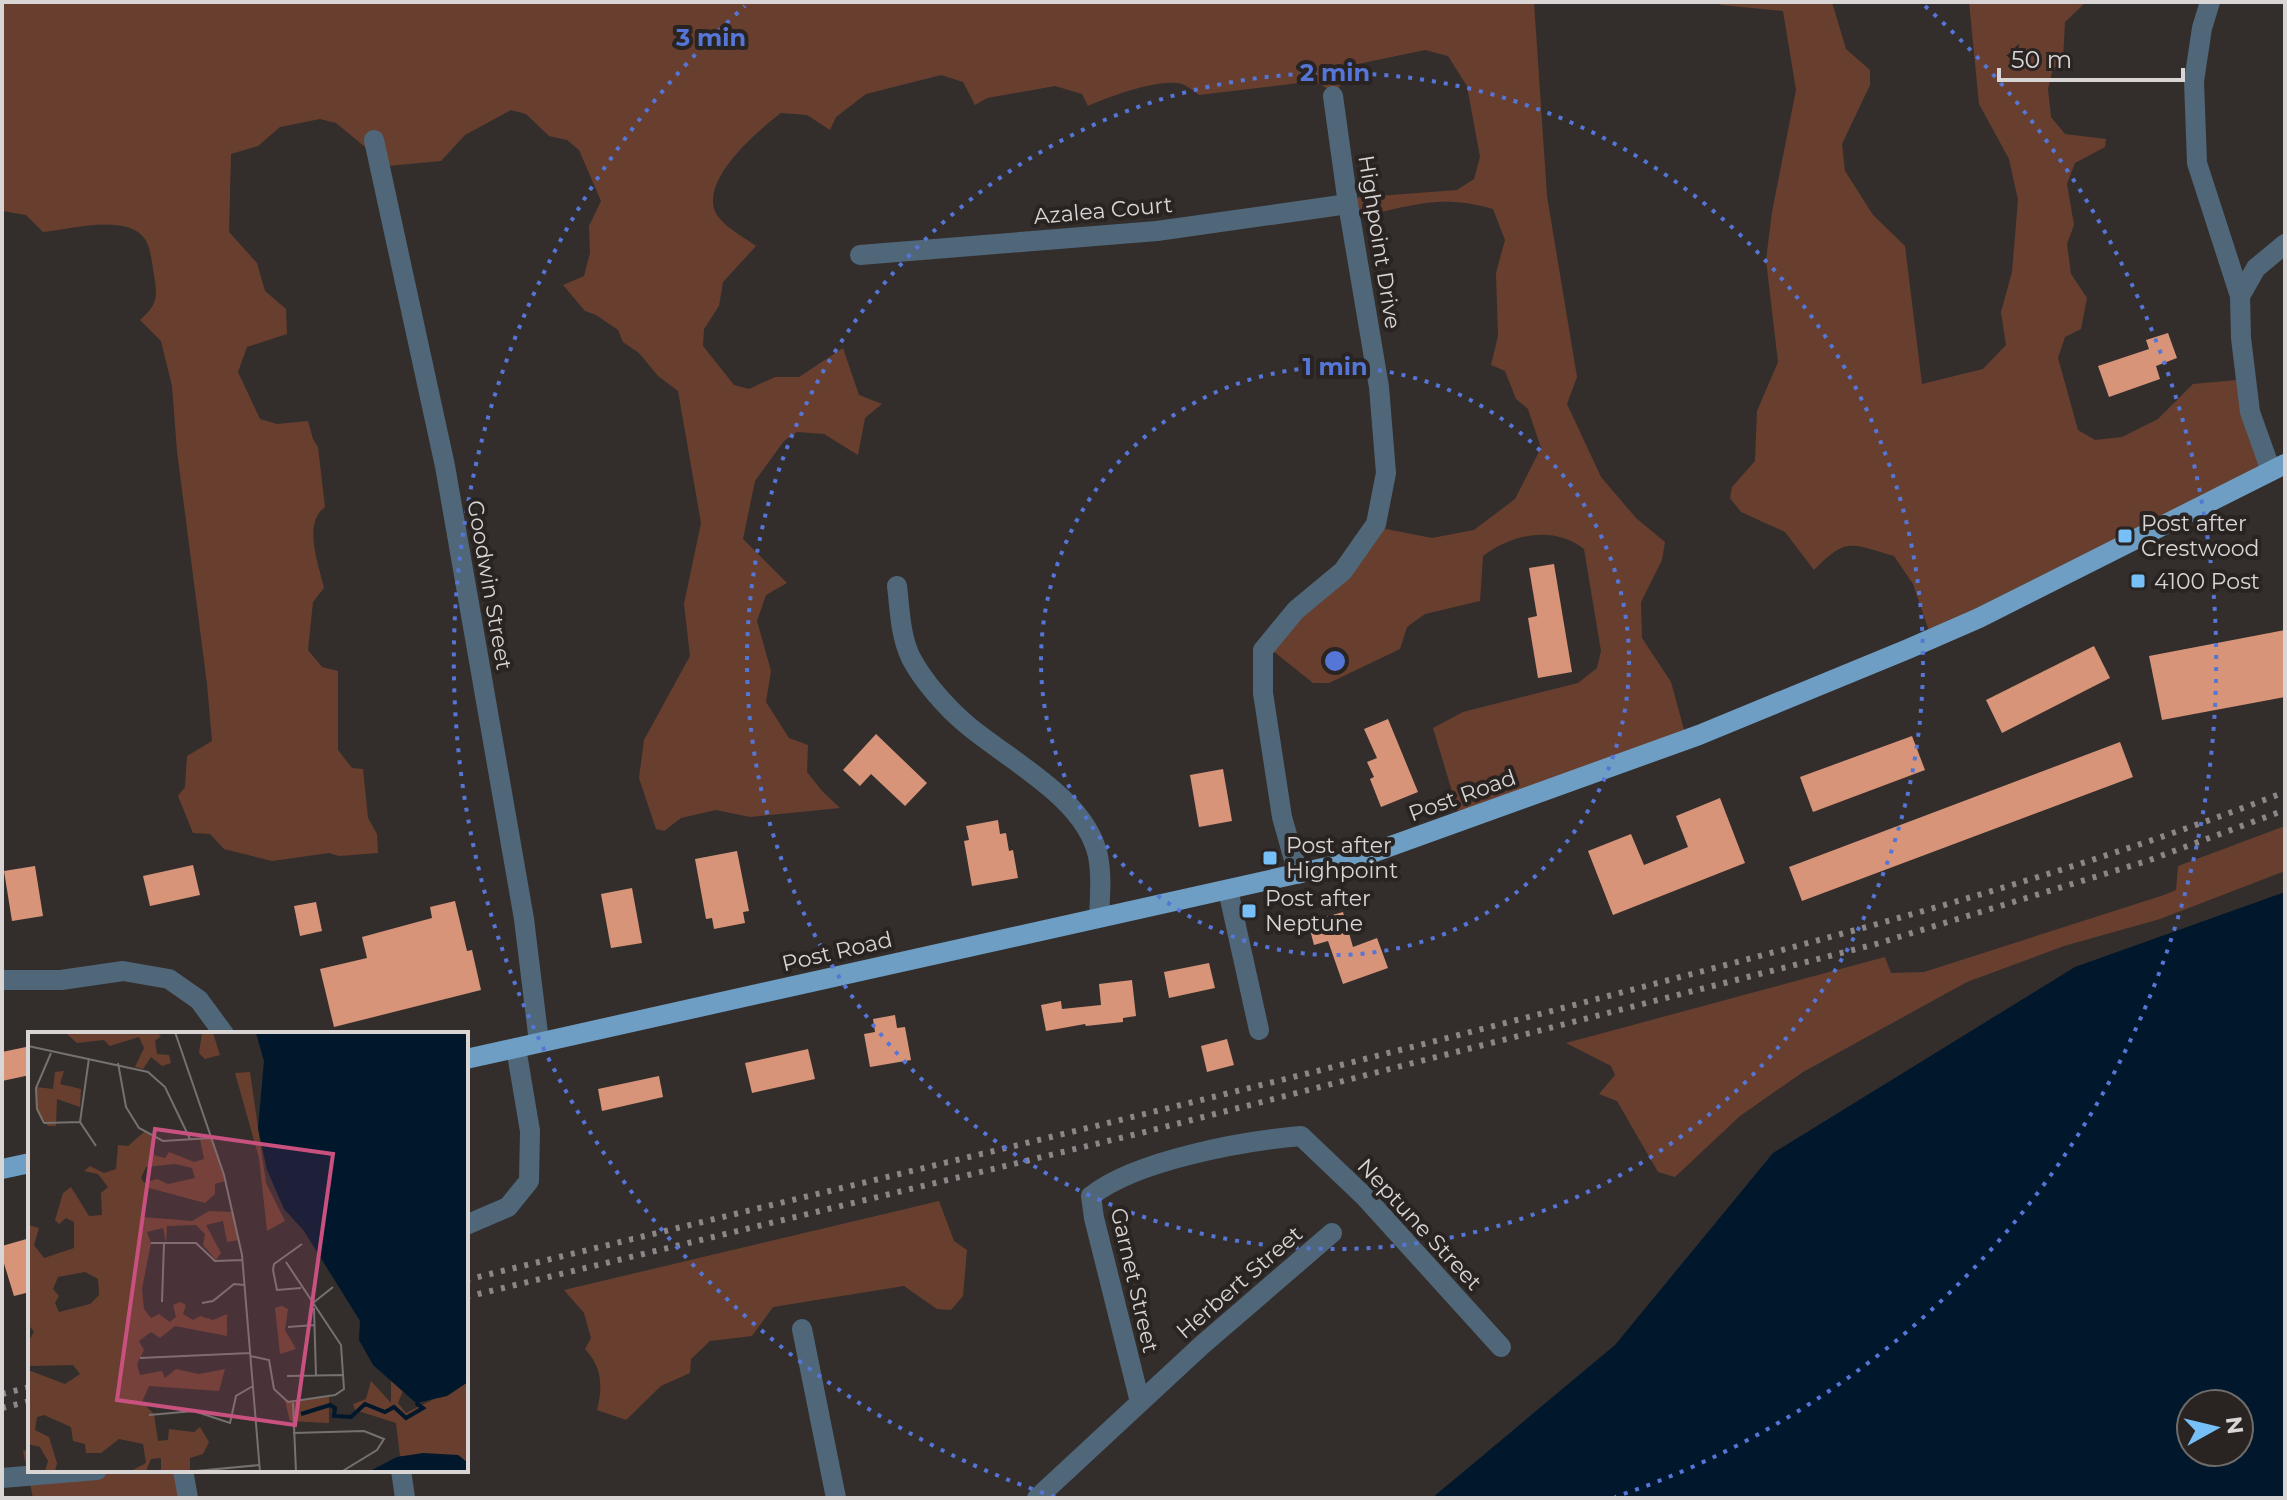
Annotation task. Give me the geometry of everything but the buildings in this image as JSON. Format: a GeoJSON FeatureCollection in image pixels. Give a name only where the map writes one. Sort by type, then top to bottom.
{"type":"FeatureCollection","features":[{"type":"Feature","properties":{"kind":"main road","name":"Post Road"},"geometry":{"type":"LineString","coordinates":[[468,1059],[1341,864],[1699,735],[1894,655],[1979,618],[2278,468]]}},
{"type":"Feature","properties":{"kind":"main road"},"geometry":{"type":"LineString","coordinates":[[2,1169],[28,1163]]}},
{"type":"Feature","properties":{"kind":"street"},"geometry":{"type":"LineString","coordinates":[[2210,2],[2202,28],[2194,81],[2197,163],[2240,296],[2241,338],[2250,412],[2278,468]]}},
{"type":"Feature","properties":{"kind":"street","name":"Highpoint Drive"},"geometry":{"type":"LineString","coordinates":[[1298,874],[1282,817],[1263,693],[1263,650],[1296,610],[1343,571],[1376,524],[1386,473],[1379,387],[1333,96]]}},
{"type":"Feature","properties":{"kind":"street","name":"Goodwin Street"},"geometry":{"type":"LineString","coordinates":[[374,140],[445,466],[524,919],[539,1042]]}},
{"type":"Feature","properties":{"kind":"street","name":"Azalea Court"},"geometry":{"type":"LineString","coordinates":[[860,255],[1157,231],[1348,204]]}},
{"type":"Feature","properties":{"kind":"street"},"geometry":{"type":"LineString","coordinates":[[2240,296],[2256,268],[2285,244]]}},
{"type":"Feature","properties":{"kind":"street"},"geometry":{"type":"LineString","coordinates":[[897,586],[902,631],[911,658],[926,680],[963,722],[1051,789],[1088,829],[1098,854],[1101,881],[1099,917]]}},
{"type":"Feature","properties":{"kind":"street"},"geometry":{"type":"LineString","coordinates":[[1228,890],[1259,1030]]}},
{"type":"Feature","properties":{"kind":"street"},"geometry":{"type":"LineString","coordinates":[[2,980],[61,980],[123,971],[169,979],[199,1000],[223,1032]]}},
{"type":"Feature","properties":{"kind":"street"},"geometry":{"type":"LineString","coordinates":[[468,1224],[508,1207],[529,1181],[530,1131],[516,1048]]}},
{"type":"Feature","properties":{"kind":"street","name":"Neptune Street"},"geometry":{"type":"LineString","coordinates":[[1301,1136],[1365,1197],[1501,1347]]}},
{"type":"Feature","properties":{"kind":"street","name":"Garnet Street"},"geometry":{"type":"LineString","coordinates":[[1140,1402],[1091,1196],[1109,1182],[1155,1165],[1253,1140],[1301,1136]]}},
{"type":"Feature","properties":{"kind":"street","name":"Herbert Street"},"geometry":{"type":"LineString","coordinates":[[1037,1498],[1140,1402],[1332,1233]]}},
{"type":"Feature","properties":{"kind":"street"},"geometry":{"type":"LineString","coordinates":[[802,1329],[836,1498]]}},
{"type":"Feature","properties":{"kind":"street"},"geometry":{"type":"LineString","coordinates":[[2,1478],[73,1472]]}},
{"type":"Feature","properties":{"kind":"street"},"geometry":{"type":"LineString","coordinates":[[183,1472],[188,1498]]}},
{"type":"Feature","properties":{"kind":"street"},"geometry":{"type":"LineString","coordinates":[[401,1472],[405,1498]]}},
{"type":"Feature","properties":{"kind":"shaded area"},"geometry":{"type":"Polygon","coordinates":[[[2,2],[1534,2],[1547,196],[1577,377],[1567,404],[1601,477],[1636,518],[1665,542],[1662,560],[1641,602],[1642,638],[1671,682],[1686,737],[1460,818],[1433,728],[1463,712],[1578,683],[1597,668],[1601,651],[1584,549],[1560,537],[1533,535],[1494,548],[1483,556],[1480,601],[1425,614],[1407,627],[1400,649],[1329,683],[1313,683],[1273,651],[1376,527],[1432,538],[1474,530],[1515,499],[1541,448],[1528,409],[1516,399],[1505,371],[1491,365],[1498,336],[1496,273],[1505,240],[1493,209],[1456,202],[1424,203],[1355,218],[1352,198],[1457,190],[1474,179],[1480,157],[1467,86],[1448,56],[1425,50],[1358,64],[1334,93],[1315,81],[1199,95],[1183,85],[1167,83],[1132,90],[1088,106],[1082,94],[1055,86],[987,98],[975,105],[963,82],[941,75],[866,94],[836,117],[830,130],[807,115],[781,113],[743,146],[720,177],[714,192],[714,207],[725,224],[756,246],[723,282],[719,306],[704,329],[703,346],[734,385],[749,389],[775,377],[799,377],[843,348],[859,395],[882,404],[865,418],[858,455],[824,434],[797,432],[784,441],[755,481],[743,539],[787,583],[766,595],[757,621],[771,671],[766,702],[789,738],[808,745],[807,772],[840,808],[750,817],[716,810],[681,818],[664,831],[656,829],[639,778],[644,740],[690,656],[684,604],[701,523],[678,391],[658,376],[639,353],[623,342],[618,330],[585,311],[563,285],[584,276],[590,253],[589,226],[601,201],[579,150],[567,140],[549,136],[526,114],[511,110],[465,135],[441,161],[388,166],[336,123],[320,119],[280,127],[258,146],[231,154],[229,232],[257,263],[265,291],[286,309],[287,334],[247,347],[238,372],[260,419],[277,424],[308,421],[318,447],[325,507],[318,514],[313,534],[324,588],[313,602],[308,650],[322,667],[338,671],[338,750],[352,768],[363,769],[368,818],[377,834],[378,853],[339,856],[329,853],[272,861],[224,849],[210,834],[193,833],[178,796],[185,787],[187,756],[212,741],[172,386],[161,341],[140,320],[150,310],[156,295],[150,251],[137,231],[125,227],[98,225],[43,232],[26,215],[2,211],[2,2]]]}},
{"type":"Feature","properties":{"kind":"shaded area"},"geometry":{"type":"Polygon","coordinates":[[[1713,2],[1832,2],[1846,49],[1870,70],[1870,85],[1842,144],[1845,171],[1873,215],[1905,246],[1922,384],[1983,369],[2006,345],[2001,312],[2012,272],[2018,200],[2009,159],[1979,104],[1969,2],[2090,2],[2065,22],[2063,60],[2053,69],[2048,89],[2051,117],[2065,134],[2106,139],[2105,147],[2075,163],[2067,184],[2074,225],[2067,244],[2071,274],[2087,298],[2081,329],[2065,337],[2058,358],[2078,430],[2095,440],[2122,437],[2158,419],[2193,384],[2248,379],[2271,467],[1931,637],[1913,584],[1894,556],[1858,546],[1842,547],[1814,570],[1785,532],[1741,512],[1730,498],[1732,487],[1755,461],[1757,411],[1778,362],[1766,260],[1772,212],[1796,90],[1783,11],[1713,2]]]}},
{"type":"Feature","properties":{"kind":"shaded area"},"geometry":{"type":"Polygon","coordinates":[[[2285,826],[2285,871],[2160,919],[2064,946],[1967,982],[1803,1072],[1740,1116],[1675,1177],[1658,1172],[1617,1101],[1599,1094],[1615,1075],[1611,1066],[1566,1043],[1885,957],[1891,973],[1924,972],[2164,895],[2176,890],[2178,866],[2285,826]]]}},
{"type":"Feature","properties":{"kind":"shaded area"},"geometry":{"type":"Polygon","coordinates":[[[939,1201],[954,1241],[967,1250],[963,1296],[951,1310],[937,1309],[904,1286],[773,1307],[752,1336],[710,1341],[691,1359],[690,1373],[661,1386],[626,1420],[597,1410],[600,1377],[585,1349],[591,1338],[584,1313],[564,1290],[939,1201]]]}},
{"type":"Feature","properties":{"kind":"shaded area"},"geometry":{"type":"Polygon","coordinates":[[[28,1450],[28,1472],[182,1472],[190,1498],[33,1498],[23,1451],[28,1450]]]}},
{"type":"Feature","properties":{"kind":"water"},"geometry":{"type":"Polygon","coordinates":[[[2285,892],[2285,1498],[1432,1498],[1615,1345],[1773,1153],[2075,967],[2285,892]]]}},
{"type":"Feature","properties":{"kind":"railway"},"geometry":{"type":"LineString","coordinates":[[468,1280],[1301,1075],[1757,957],[2023,882],[2285,792]]}},
{"type":"Feature","properties":{"kind":"railway"},"geometry":{"type":"LineString","coordinates":[[468,1297],[1145,1132],[1876,944],[2147,861],[2285,810]]}},
{"type":"Feature","properties":{"kind":"railway"},"geometry":{"type":"LineString","coordinates":[[2,1394],[28,1388]]}},
{"type":"Feature","properties":{"kind":"railway"},"geometry":{"type":"LineString","coordinates":[[2,1408],[28,1402]]}},
{"type":"Feature","properties":{"kind":"place","name":"Post after Crestwood"},"geometry":{"type":"Point","coordinates":[2125,536]}},
{"type":"Feature","properties":{"kind":"place","name":"4100 Post"},"geometry":{"type":"Point","coordinates":[2138,581]}},
{"type":"Feature","properties":{"kind":"place","name":"Post after Highpoint"},"geometry":{"type":"Point","coordinates":[1270,858]}},
{"type":"Feature","properties":{"kind":"place","name":"Post after Neptune"},"geometry":{"type":"Point","coordinates":[1249,911]}}]}
